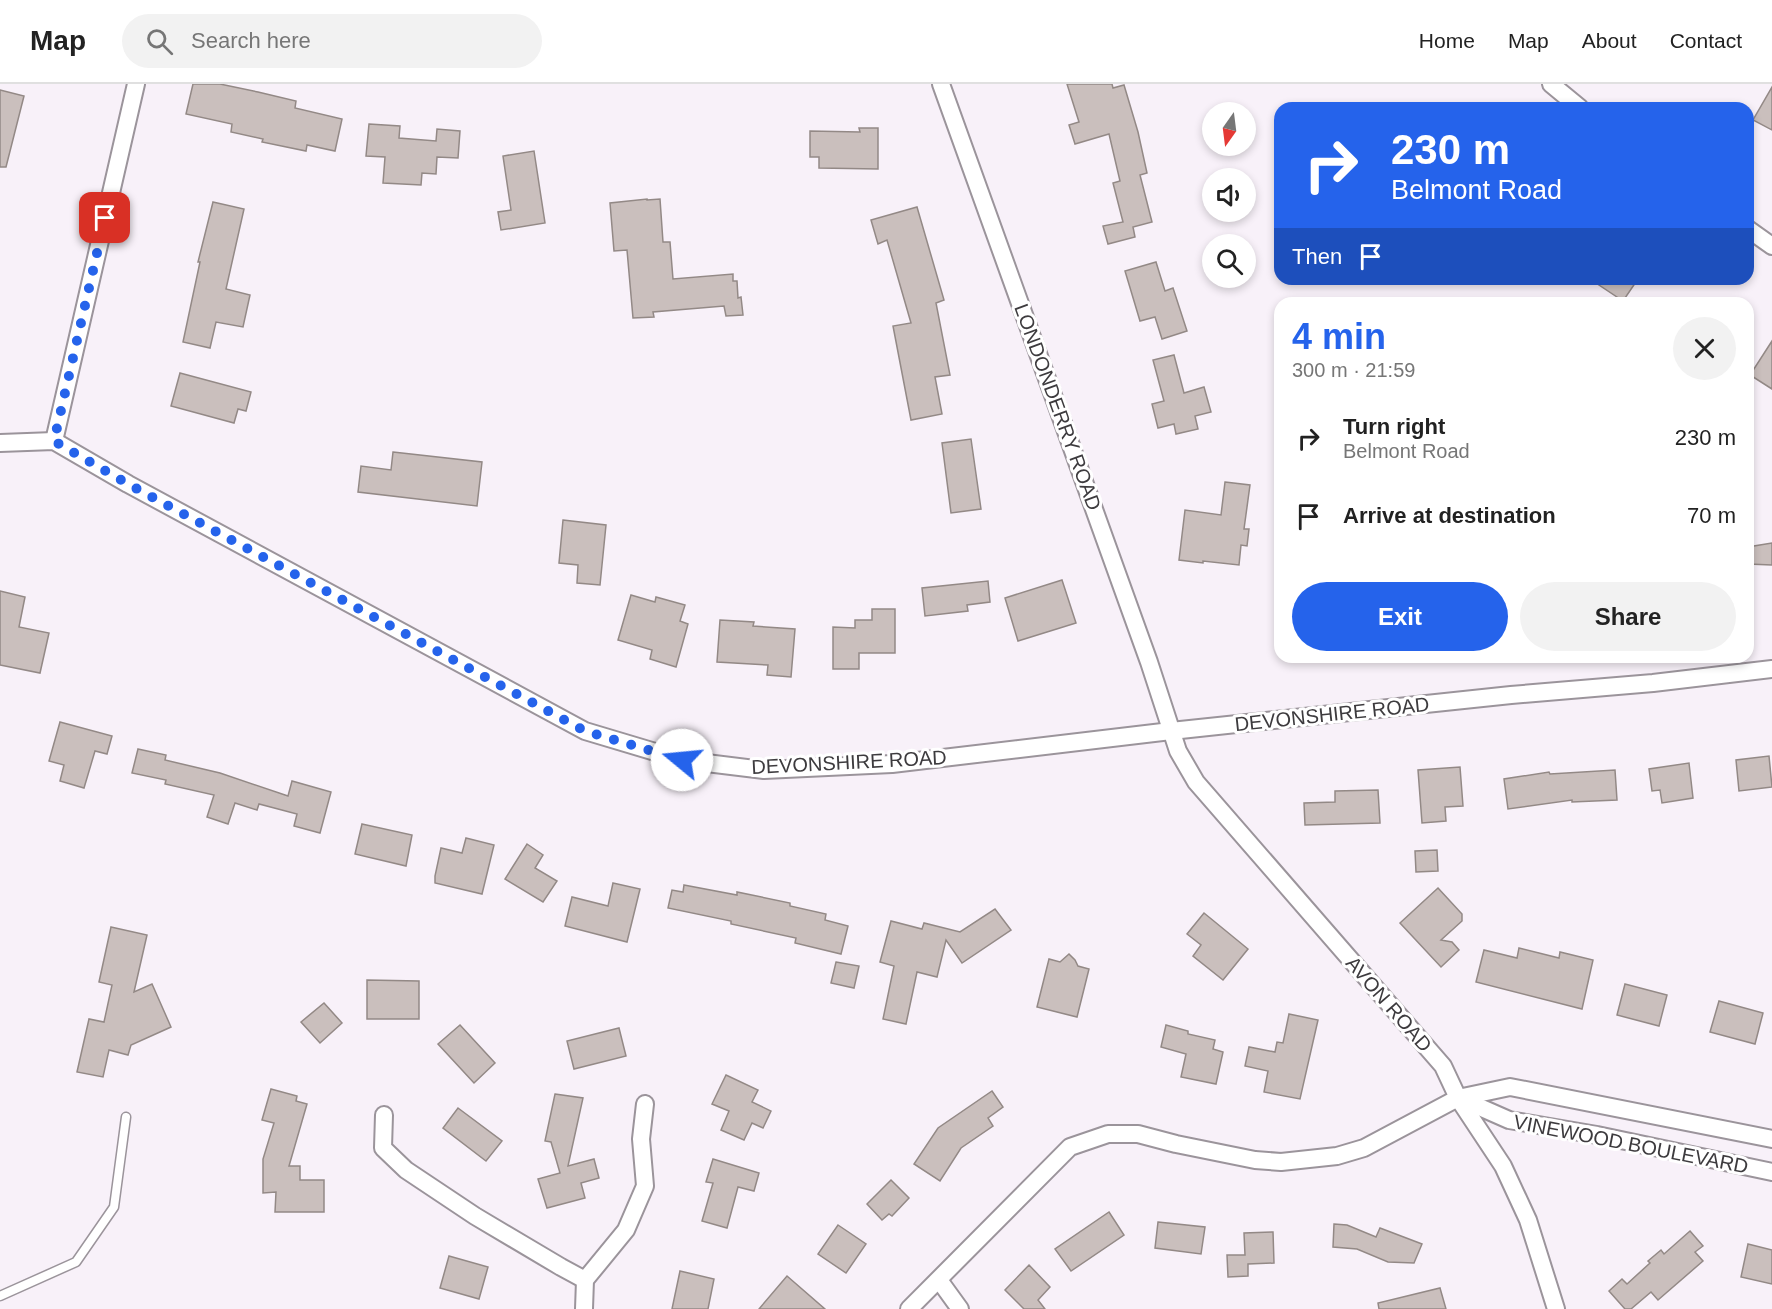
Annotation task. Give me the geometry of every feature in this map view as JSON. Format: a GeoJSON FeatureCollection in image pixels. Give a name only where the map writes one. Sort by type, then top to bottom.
{"type":"FeatureCollection","features":[{"type":"Feature","properties":{"kind":"street"},"geometry":{"type":"LineString","coordinates":[[54,441],[136,84]]}},
{"type":"Feature","properties":{"kind":"street","name":"LONDONDERRY ROAD"},"geometry":{"type":"LineString","coordinates":[[941,84],[1149,662],[1171,730]]}},
{"type":"Feature","properties":{"kind":"street"},"geometry":{"type":"LineString","coordinates":[[1551,84],[1573,102]]}},
{"type":"Feature","properties":{"kind":"street"},"geometry":{"type":"LineString","coordinates":[[1754,233],[1772,246]]}},
{"type":"Feature","properties":{"kind":"street","name":"DEVONSHIRE ROAD"},"geometry":{"type":"LineString","coordinates":[[0,443],[30,440],[54,441],[128,484],[585,731],[682,760],[764,770],[892,764],[1171,730],[1510,695],[1653,683],[1772,669]]}},
{"type":"Feature","properties":{"kind":"street","name":"AVON ROAD"},"geometry":{"type":"LineString","coordinates":[[1171,730],[1178,751],[1197,782],[1443,1066],[1458,1098],[1508,1176],[1528,1220],[1556,1309]]}},
{"type":"Feature","properties":{"kind":"street","name":"VINEWOOD BOULEVARD"},"geometry":{"type":"LineString","coordinates":[[909,1309],[1070,1147],[1108,1134],[1138,1134],[1255,1160],[1281,1162],[1337,1156],[1364,1148],[1458,1098],[1510,1087],[1772,1139]]}},
{"type":"Feature","properties":{"kind":"street","name":"VINEWOOD BOULEVARD"},"geometry":{"type":"LineString","coordinates":[[1458,1098],[1509,1120],[1597,1135],[1772,1172]]}},
{"type":"Feature","properties":{"kind":"street"},"geometry":{"type":"LineString","coordinates":[[584,1309],[585,1280],[626,1230],[645,1186],[641,1139],[645,1104]]}},
{"type":"Feature","properties":{"kind":"street"},"geometry":{"type":"LineString","coordinates":[[384,1115],[383,1148],[406,1170],[475,1216],[585,1280]]}},
{"type":"Feature","properties":{"kind":"street"},"geometry":{"type":"LineString","coordinates":[[939,1280],[960,1309]]}},
{"type":"Feature","properties":{"kind":"lane"},"geometry":{"type":"LineString","coordinates":[[0,1296],[76,1262],[114,1208],[126,1117]]}},
{"type":"Feature","properties":{"kind":"building"},"geometry":{"type":"Polygon","coordinates":[[[193,84],[220,84],[258,92],[296,101],[295,108],[342,119],[335,151],[307,145],[306,151],[262,142],[263,139],[231,132],[232,124],[186,114],[193,84]]]}},
{"type":"Feature","properties":{"kind":"building"},"geometry":{"type":"Polygon","coordinates":[[[1067,84],[1112,84],[1113,88],[1124,85],[1147,173],[1140,175],[1152,222],[1133,227],[1135,237],[1108,244],[1103,226],[1123,222],[1113,183],[1120,181],[1109,134],[1075,144],[1069,125],[1079,122],[1067,84]]]}},
{"type":"Feature","properties":{"kind":"building"},"geometry":{"type":"Polygon","coordinates":[[[1772,87],[1772,130],[1754,121],[1772,87]]]}},
{"type":"Feature","properties":{"kind":"building"},"geometry":{"type":"Polygon","coordinates":[[[0,90],[24,96],[6,167],[0,167],[0,90]]]}},
{"type":"Feature","properties":{"kind":"building"},"geometry":{"type":"Polygon","coordinates":[[[369,124],[400,126],[399,138],[436,141],[437,129],[460,131],[458,158],[437,157],[436,174],[422,173],[421,185],[383,183],[385,157],[366,156],[369,124]]]}},
{"type":"Feature","properties":{"kind":"building"},"geometry":{"type":"Polygon","coordinates":[[[859,128],[878,128],[878,169],[819,168],[819,157],[810,157],[810,131],[860,132],[859,128]]]}},
{"type":"Feature","properties":{"kind":"building"},"geometry":{"type":"Polygon","coordinates":[[[534,151],[545,223],[501,230],[498,212],[511,210],[503,156],[534,151]]]}},
{"type":"Feature","properties":{"kind":"building"},"geometry":{"type":"Polygon","coordinates":[[[660,199],[663,242],[670,242],[673,279],[733,274],[733,281],[737,281],[738,298],[741,297],[743,315],[726,316],[724,306],[653,312],[654,317],[633,318],[627,250],[614,251],[610,203],[660,199]]]}},
{"type":"Feature","properties":{"kind":"building"},"geometry":{"type":"Polygon","coordinates":[[[213,202],[244,209],[226,289],[250,295],[243,327],[216,322],[210,348],[183,342],[200,262],[198,262],[213,202]]]}},
{"type":"Feature","properties":{"kind":"building"},"geometry":{"type":"Polygon","coordinates":[[[917,207],[944,300],[936,303],[950,375],[935,377],[942,414],[911,420],[893,326],[911,323],[887,240],[878,244],[871,220],[917,207]]]}},
{"type":"Feature","properties":{"kind":"building"},"geometry":{"type":"Polygon","coordinates":[[[1156,262],[1165,291],[1173,288],[1187,331],[1162,339],[1155,317],[1140,321],[1125,271],[1156,262]]]}},
{"type":"Feature","properties":{"kind":"building"},"geometry":{"type":"Polygon","coordinates":[[[1599,285],[1634,285],[1626,297],[1617,297],[1599,285]]]}},
{"type":"Feature","properties":{"kind":"building"},"geometry":{"type":"Polygon","coordinates":[[[1772,341],[1772,389],[1754,378],[1754,369],[1772,341]]]}},
{"type":"Feature","properties":{"kind":"building"},"geometry":{"type":"Polygon","coordinates":[[[1174,355],[1184,393],[1204,387],[1211,412],[1195,416],[1198,429],[1176,434],[1174,424],[1158,428],[1152,404],[1164,401],[1153,360],[1174,355]]]}},
{"type":"Feature","properties":{"kind":"building"},"geometry":{"type":"Polygon","coordinates":[[[180,373],[251,392],[246,411],[238,409],[234,423],[171,406],[180,373]]]}},
{"type":"Feature","properties":{"kind":"building"},"geometry":{"type":"Polygon","coordinates":[[[971,439],[981,509],[951,513],[942,443],[971,439]]]}},
{"type":"Feature","properties":{"kind":"building"},"geometry":{"type":"Polygon","coordinates":[[[393,452],[482,462],[477,506],[358,492],[361,466],[391,470],[393,452]]]}},
{"type":"Feature","properties":{"kind":"building"},"geometry":{"type":"Polygon","coordinates":[[[1225,482],[1250,485],[1244,529],[1249,529],[1247,546],[1241,545],[1239,565],[1179,560],[1185,510],[1221,515],[1225,482]]]}},
{"type":"Feature","properties":{"kind":"building"},"geometry":{"type":"Polygon","coordinates":[[[563,520],[606,525],[600,585],[577,583],[578,565],[559,563],[563,520]]]}},
{"type":"Feature","properties":{"kind":"building"},"geometry":{"type":"Polygon","coordinates":[[[1772,543],[1772,565],[1754,564],[1754,546],[1772,543]]]}},
{"type":"Feature","properties":{"kind":"building"},"geometry":{"type":"Polygon","coordinates":[[[1062,580],[1076,623],[1018,641],[1005,598],[1062,580]]]}},
{"type":"Feature","properties":{"kind":"building"},"geometry":{"type":"Polygon","coordinates":[[[988,581],[990,602],[967,605],[968,611],[925,616],[922,588],[988,581]]]}},
{"type":"Feature","properties":{"kind":"building"},"geometry":{"type":"Polygon","coordinates":[[[0,591],[25,597],[19,627],[49,633],[40,673],[0,665],[0,591]]]}},
{"type":"Feature","properties":{"kind":"building"},"geometry":{"type":"Polygon","coordinates":[[[631,595],[655,602],[656,597],[685,605],[680,621],[688,624],[676,667],[650,659],[652,650],[618,640],[631,595]]]}},
{"type":"Feature","properties":{"kind":"building"},"geometry":{"type":"Polygon","coordinates":[[[872,609],[895,609],[895,653],[859,653],[859,669],[833,669],[833,627],[855,628],[855,620],[872,620],[872,609]]]}},
{"type":"Feature","properties":{"kind":"building"},"geometry":{"type":"Polygon","coordinates":[[[720,620],[754,622],[753,626],[795,629],[791,677],[767,675],[768,665],[717,662],[720,620]]]}},
{"type":"Feature","properties":{"kind":"building"},"geometry":{"type":"Polygon","coordinates":[[[60,722],[112,736],[107,754],[95,751],[84,788],[60,781],[64,765],[49,761],[60,722]]]}},
{"type":"Feature","properties":{"kind":"building"},"geometry":{"type":"Polygon","coordinates":[[[138,749],[166,755],[165,760],[220,773],[288,796],[292,781],[331,792],[320,833],[294,826],[297,814],[259,804],[257,810],[235,803],[228,824],[207,817],[214,795],[165,784],[166,780],[132,773],[138,749]]]}},
{"type":"Feature","properties":{"kind":"building"},"geometry":{"type":"Polygon","coordinates":[[[1769,756],[1772,787],[1739,791],[1736,760],[1769,756]]]}},
{"type":"Feature","properties":{"kind":"building"},"geometry":{"type":"Polygon","coordinates":[[[1689,763],[1693,798],[1662,803],[1660,790],[1652,791],[1649,769],[1689,763]]]}},
{"type":"Feature","properties":{"kind":"building"},"geometry":{"type":"Polygon","coordinates":[[[1460,767],[1463,806],[1445,807],[1446,821],[1422,823],[1418,770],[1460,767]]]}},
{"type":"Feature","properties":{"kind":"building"},"geometry":{"type":"Polygon","coordinates":[[[1615,770],[1617,800],[1572,802],[1572,800],[1508,809],[1504,779],[1549,772],[1550,774],[1615,770]]]}},
{"type":"Feature","properties":{"kind":"building"},"geometry":{"type":"Polygon","coordinates":[[[1378,790],[1380,823],[1305,825],[1304,803],[1335,802],[1335,791],[1378,790]]]}},
{"type":"Feature","properties":{"kind":"building"},"geometry":{"type":"Polygon","coordinates":[[[362,824],[412,835],[406,866],[355,854],[362,824]]]}},
{"type":"Feature","properties":{"kind":"building"},"geometry":{"type":"Polygon","coordinates":[[[466,838],[494,845],[482,894],[435,883],[441,848],[462,853],[466,838]]]}},
{"type":"Feature","properties":{"kind":"building"},"geometry":{"type":"Polygon","coordinates":[[[527,844],[543,855],[535,868],[557,881],[543,902],[505,879],[527,844]]]}},
{"type":"Feature","properties":{"kind":"building"},"geometry":{"type":"Polygon","coordinates":[[[1437,850],[1438,871],[1416,872],[1415,851],[1437,850]]]}},
{"type":"Feature","properties":{"kind":"building"},"geometry":{"type":"Polygon","coordinates":[[[613,883],[640,889],[627,942],[565,926],[572,897],[608,906],[613,883]]]}},
{"type":"Feature","properties":{"kind":"building"},"geometry":{"type":"Polygon","coordinates":[[[684,885],[737,895],[737,892],[790,903],[790,906],[826,914],[825,920],[848,926],[841,954],[795,943],[796,938],[668,908],[672,890],[683,892],[684,885]]]}},
{"type":"Feature","properties":{"kind":"building"},"geometry":{"type":"Polygon","coordinates":[[[1438,888],[1462,914],[1462,921],[1441,940],[1452,942],[1459,950],[1441,967],[1400,923],[1438,888]]]}},
{"type":"Feature","properties":{"kind":"building"},"geometry":{"type":"Polygon","coordinates":[[[995,909],[1011,930],[962,963],[946,940],[937,977],[917,972],[906,1024],[883,1019],[894,966],[880,962],[891,921],[922,929],[924,923],[960,932],[995,909]]]}},
{"type":"Feature","properties":{"kind":"building"},"geometry":{"type":"Polygon","coordinates":[[[1204,913],[1248,949],[1223,980],[1193,956],[1201,945],[1187,934],[1204,913]]]}},
{"type":"Feature","properties":{"kind":"building"},"geometry":{"type":"Polygon","coordinates":[[[111,927],[147,935],[134,992],[152,984],[171,1027],[131,1045],[128,1055],[109,1050],[103,1077],[77,1072],[89,1019],[104,1022],[112,985],[99,982],[111,927]]]}},
{"type":"Feature","properties":{"kind":"building"},"geometry":{"type":"Polygon","coordinates":[[[1519,948],[1559,958],[1560,952],[1593,960],[1582,1009],[1476,982],[1484,950],[1517,958],[1519,948]]]}},
{"type":"Feature","properties":{"kind":"building"},"geometry":{"type":"Polygon","coordinates":[[[1069,954],[1078,966],[1089,969],[1077,1017],[1037,1007],[1049,959],[1060,962],[1069,954]]]}},
{"type":"Feature","properties":{"kind":"building"},"geometry":{"type":"Polygon","coordinates":[[[836,962],[859,966],[854,988],[831,983],[836,962]]]}},
{"type":"Feature","properties":{"kind":"building"},"geometry":{"type":"Polygon","coordinates":[[[367,980],[419,981],[419,1019],[367,1019],[367,980]]]}},
{"type":"Feature","properties":{"kind":"building"},"geometry":{"type":"Polygon","coordinates":[[[1625,984],[1667,995],[1659,1026],[1617,1015],[1625,984]]]}},
{"type":"Feature","properties":{"kind":"building"},"geometry":{"type":"Polygon","coordinates":[[[1719,1001],[1763,1013],[1755,1044],[1710,1032],[1719,1001]]]}},
{"type":"Feature","properties":{"kind":"building"},"geometry":{"type":"Polygon","coordinates":[[[324,1003],[342,1023],[320,1043],[301,1022],[324,1003]]]}},
{"type":"Feature","properties":{"kind":"building"},"geometry":{"type":"Polygon","coordinates":[[[1289,1014],[1318,1020],[1300,1099],[1264,1092],[1268,1071],[1245,1066],[1249,1047],[1275,1052],[1277,1042],[1283,1043],[1289,1014]]]}},
{"type":"Feature","properties":{"kind":"building"},"geometry":{"type":"Polygon","coordinates":[[[460,1025],[495,1063],[474,1083],[438,1044],[460,1025]]]}},
{"type":"Feature","properties":{"kind":"building"},"geometry":{"type":"Polygon","coordinates":[[[1166,1025],[1188,1031],[1188,1034],[1215,1040],[1213,1049],[1223,1052],[1216,1084],[1181,1077],[1186,1054],[1161,1047],[1166,1025]]]}},
{"type":"Feature","properties":{"kind":"building"},"geometry":{"type":"Polygon","coordinates":[[[619,1028],[626,1056],[574,1069],[567,1041],[619,1028]]]}},
{"type":"Feature","properties":{"kind":"building"},"geometry":{"type":"Polygon","coordinates":[[[726,1075],[758,1090],[752,1102],[771,1111],[763,1128],[752,1123],[744,1140],[721,1130],[729,1111],[712,1104],[726,1075]]]}},
{"type":"Feature","properties":{"kind":"building"},"geometry":{"type":"Polygon","coordinates":[[[271,1089],[297,1096],[296,1101],[307,1104],[289,1166],[300,1166],[300,1180],[324,1180],[324,1212],[275,1212],[276,1192],[263,1193],[263,1159],[274,1123],[262,1120],[271,1089]]]}},
{"type":"Feature","properties":{"kind":"building"},"geometry":{"type":"Polygon","coordinates":[[[992,1091],[1003,1107],[988,1118],[993,1126],[961,1148],[940,1181],[914,1164],[938,1128],[992,1091]]]}},
{"type":"Feature","properties":{"kind":"building"},"geometry":{"type":"Polygon","coordinates":[[[555,1094],[583,1098],[568,1166],[594,1159],[599,1178],[581,1183],[585,1198],[547,1208],[538,1179],[560,1173],[551,1142],[545,1141],[555,1094]]]}},
{"type":"Feature","properties":{"kind":"building"},"geometry":{"type":"Polygon","coordinates":[[[458,1108],[502,1141],[486,1161],[443,1128],[458,1108]]]}},
{"type":"Feature","properties":{"kind":"building"},"geometry":{"type":"Polygon","coordinates":[[[713,1159],[759,1173],[754,1191],[738,1187],[727,1228],[702,1221],[713,1183],[706,1182],[713,1159]]]}},
{"type":"Feature","properties":{"kind":"building"},"geometry":{"type":"Polygon","coordinates":[[[891,1180],[909,1198],[892,1216],[889,1214],[882,1220],[867,1204],[891,1180]]]}},
{"type":"Feature","properties":{"kind":"building"},"geometry":{"type":"Polygon","coordinates":[[[1109,1212],[1124,1235],[1071,1271],[1055,1249],[1109,1212]]]}},
{"type":"Feature","properties":{"kind":"building"},"geometry":{"type":"Polygon","coordinates":[[[1158,1222],[1205,1227],[1201,1254],[1155,1248],[1158,1222]]]}},
{"type":"Feature","properties":{"kind":"building"},"geometry":{"type":"Polygon","coordinates":[[[1334,1224],[1347,1225],[1376,1237],[1380,1228],[1422,1244],[1414,1263],[1388,1262],[1357,1249],[1333,1247],[1334,1224]]]}},
{"type":"Feature","properties":{"kind":"building"},"geometry":{"type":"Polygon","coordinates":[[[838,1225],[866,1244],[846,1273],[818,1254],[838,1225]]]}},
{"type":"Feature","properties":{"kind":"building"},"geometry":{"type":"Polygon","coordinates":[[[1690,1231],[1703,1246],[1695,1252],[1703,1261],[1658,1300],[1651,1292],[1631,1309],[1625,1309],[1609,1291],[1622,1279],[1627,1284],[1661,1250],[1664,1254],[1690,1231]]]}},
{"type":"Feature","properties":{"kind":"building"},"geometry":{"type":"Polygon","coordinates":[[[1273,1232],[1274,1263],[1248,1264],[1248,1276],[1228,1277],[1227,1255],[1245,1255],[1244,1233],[1273,1232]]]}},
{"type":"Feature","properties":{"kind":"building"},"geometry":{"type":"Polygon","coordinates":[[[1748,1244],[1772,1250],[1772,1284],[1741,1277],[1748,1244]]]}},
{"type":"Feature","properties":{"kind":"building"},"geometry":{"type":"Polygon","coordinates":[[[449,1256],[488,1267],[479,1299],[440,1288],[449,1256]]]}},
{"type":"Feature","properties":{"kind":"building"},"geometry":{"type":"Polygon","coordinates":[[[1029,1265],[1050,1287],[1038,1300],[1045,1309],[1024,1309],[1005,1290],[1029,1265]]]}},
{"type":"Feature","properties":{"kind":"building"},"geometry":{"type":"Polygon","coordinates":[[[680,1271],[714,1279],[708,1309],[672,1309],[680,1271]]]}},
{"type":"Feature","properties":{"kind":"building"},"geometry":{"type":"Polygon","coordinates":[[[787,1276],[825,1309],[759,1309],[787,1276]]]}},
{"type":"Feature","properties":{"kind":"building"},"geometry":{"type":"Polygon","coordinates":[[[1440,1288],[1446,1309],[1379,1309],[1378,1303],[1440,1288]]]}},
{"type":"Feature","properties":{"kind":"route"},"geometry":{"type":"LineString","coordinates":[[105,218],[54,441],[128,484],[585,731],[682,760]]}}]}
